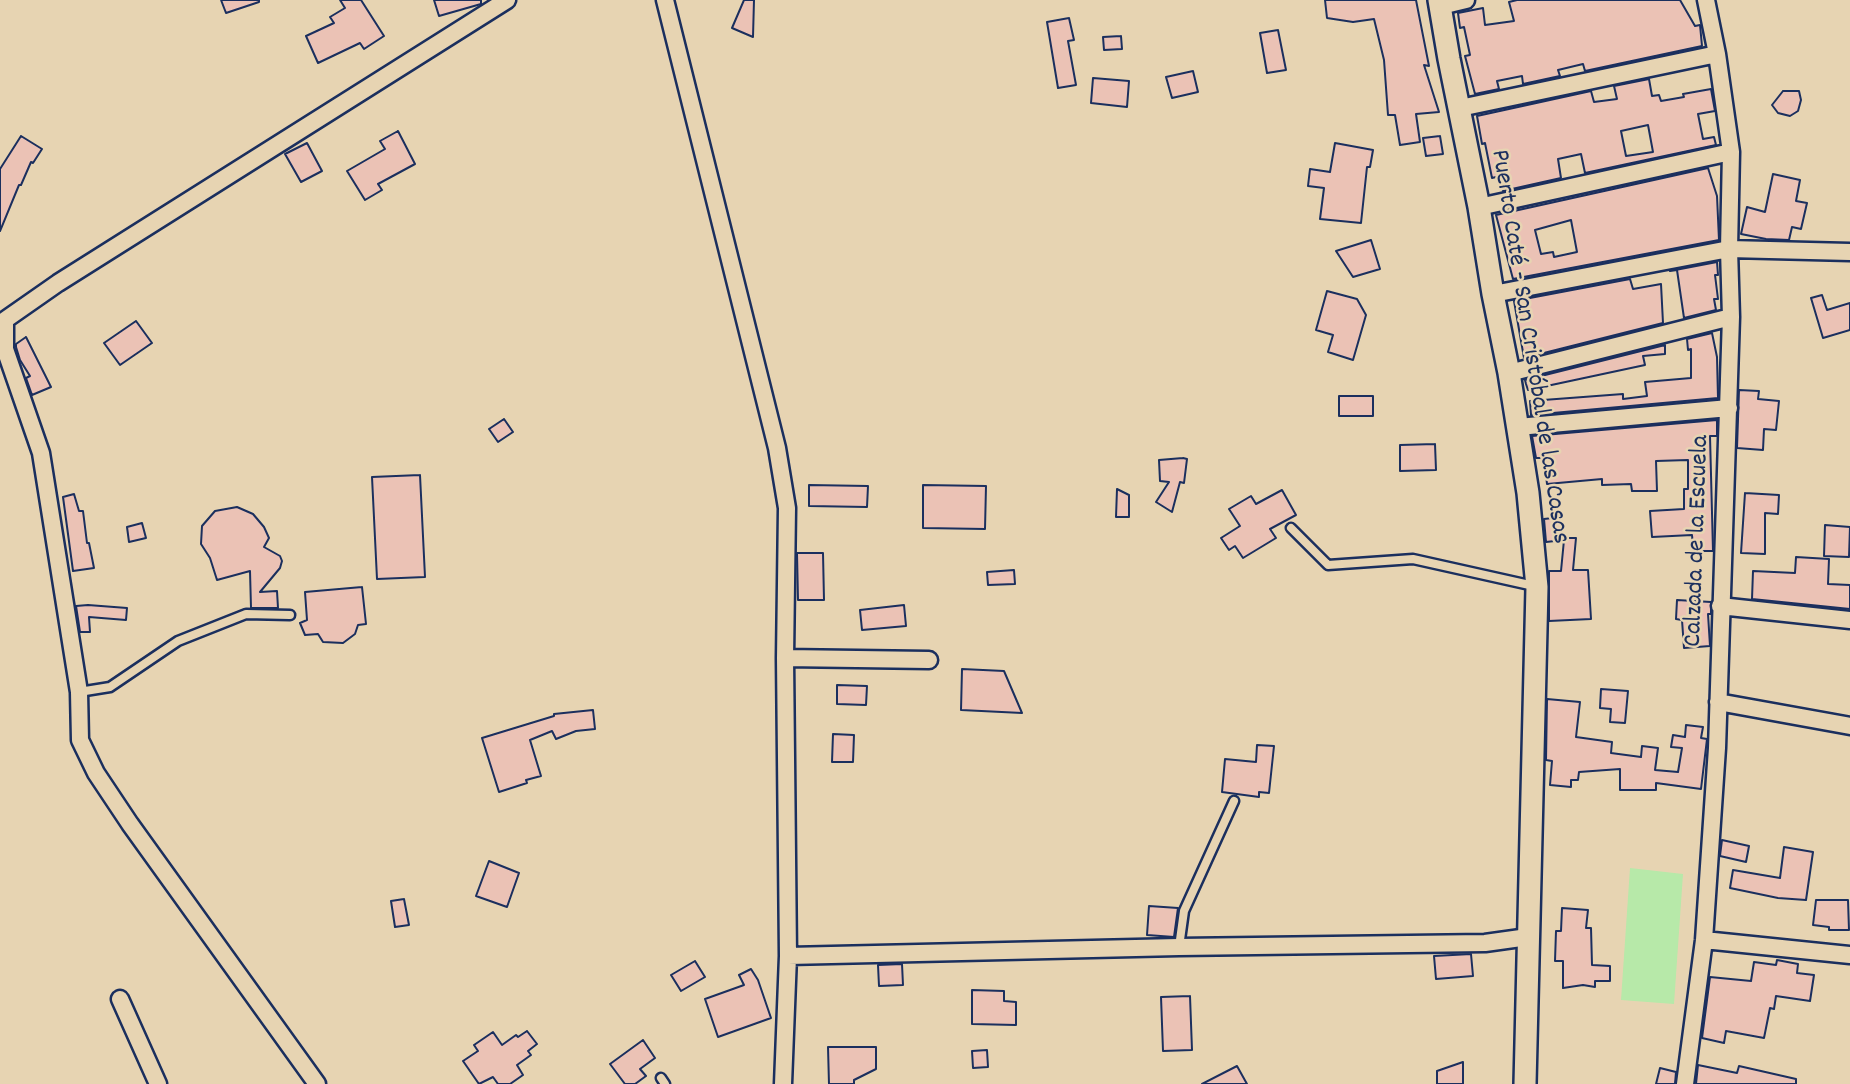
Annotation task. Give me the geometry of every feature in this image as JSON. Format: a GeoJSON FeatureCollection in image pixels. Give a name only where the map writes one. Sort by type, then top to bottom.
{"type":"FeatureCollection","features":[{"type":"Feature","properties":{"kind":"main road","name":"Puerto Caté - San Cristóbal de las Casas"},"geometry":{"type":"LineString","coordinates":[[1440,3],[1518,427],[1528,493],[1537,587],[1525,1084]]}},
{"type":"Feature","properties":{"kind":"street"},"geometry":{"type":"LineString","coordinates":[[317,1084],[130,824],[96,774],[80,740],[79,692],[41,453],[5,349],[5,320],[58,282],[507,0]]}},
{"type":"Feature","properties":{"kind":"street"},"geometry":{"type":"LineString","coordinates":[[665,0],[773,435],[788,508],[785,658],[788,956],[783,1084]]}},
{"type":"Feature","properties":{"kind":"street"},"geometry":{"type":"LineString","coordinates":[[1440,3],[1466,0]]}},
{"type":"Feature","properties":{"kind":"street","name":"Calzada de la Escuela"},"geometry":{"type":"LineString","coordinates":[[1685,1084],[1704,940],[1717,748],[1731,317],[1731,152],[1706,0]]}},
{"type":"Feature","properties":{"kind":"street"},"geometry":{"type":"LineString","coordinates":[[1460,108],[1717,54]]}},
{"type":"Feature","properties":{"kind":"street"},"geometry":{"type":"LineString","coordinates":[[1479,207],[1731,152]]}},
{"type":"Feature","properties":{"kind":"street"},"geometry":{"type":"LineString","coordinates":[[1493,295],[1729,249],[1850,252]]}},
{"type":"Feature","properties":{"kind":"street"},"geometry":{"type":"LineString","coordinates":[[1509,373],[1731,317]]}},
{"type":"Feature","properties":{"kind":"street"},"geometry":{"type":"LineString","coordinates":[[1518,427],[1729,408]]}},
{"type":"Feature","properties":{"kind":"street"},"geometry":{"type":"LineString","coordinates":[[1720,607],[1850,620]]}},
{"type":"Feature","properties":{"kind":"street"},"geometry":{"type":"LineString","coordinates":[[785,658],[929,660]]}},
{"type":"Feature","properties":{"kind":"street"},"geometry":{"type":"LineString","coordinates":[[1718,702],[1850,726]]}},
{"type":"Feature","properties":{"kind":"street"},"geometry":{"type":"LineString","coordinates":[[788,956],[1485,943],[1528,937]]}},
{"type":"Feature","properties":{"kind":"street"},"geometry":{"type":"LineString","coordinates":[[1704,940],[1850,955]]}},
{"type":"Feature","properties":{"kind":"street"},"geometry":{"type":"LineString","coordinates":[[120,999],[158,1084]]}},
{"type":"Feature","properties":{"kind":"lane"},"geometry":{"type":"LineString","coordinates":[[1290,528],[1328,565],[1413,559],[1537,587]]}},
{"type":"Feature","properties":{"kind":"lane"},"geometry":{"type":"LineString","coordinates":[[79,692],[110,687],[178,641],[246,614],[290,615]]}},
{"type":"Feature","properties":{"kind":"lane"},"geometry":{"type":"LineString","coordinates":[[1179,947],[1184,911],[1234,801]]}},
{"type":"Feature","properties":{"kind":"green space"},"geometry":{"type":"Polygon","coordinates":[[[1630,868],[1683,874],[1674,1004],[1621,1000],[1630,868]]]}},
{"type":"Feature","properties":{"kind":"building"},"geometry":{"type":"Polygon","coordinates":[[[221,0],[259,0],[259,2],[226,13],[221,0]]]}},
{"type":"Feature","properties":{"kind":"building"},"geometry":{"type":"Polygon","coordinates":[[[340,0],[361,0],[384,36],[364,49],[360,43],[318,63],[306,36],[334,23],[330,17],[345,8],[340,0]]]}},
{"type":"Feature","properties":{"kind":"building"},"geometry":{"type":"Polygon","coordinates":[[[434,0],[481,0],[481,4],[439,16],[434,0]]]}},
{"type":"Feature","properties":{"kind":"building"},"geometry":{"type":"Polygon","coordinates":[[[744,0],[754,0],[753,37],[732,28],[744,0]]]}},
{"type":"Feature","properties":{"kind":"building"},"geometry":{"type":"Polygon","coordinates":[[[1325,0],[1416,0],[1429,66],[1424,65],[1439,112],[1416,114],[1420,142],[1400,145],[1395,115],[1388,115],[1384,60],[1374,19],[1353,22],[1327,18],[1325,0]]]}},
{"type":"Feature","properties":{"kind":"building"},"geometry":{"type":"Polygon","coordinates":[[[1680,0],[1695,26],[1700,25],[1702,46],[1585,71],[1583,64],[1558,70],[1560,76],[1523,84],[1522,76],[1497,81],[1499,89],[1475,94],[1465,56],[1470,55],[1464,27],[1460,28],[1458,13],[1483,8],[1485,25],[1514,21],[1509,2],[1680,0]]]}},
{"type":"Feature","properties":{"kind":"building"},"geometry":{"type":"Polygon","coordinates":[[[1069,18],[1074,40],[1068,41],[1076,85],[1058,88],[1047,22],[1069,18]]]}},
{"type":"Feature","properties":{"kind":"building"},"geometry":{"type":"Polygon","coordinates":[[[1278,30],[1286,70],[1267,73],[1260,33],[1278,30]]]}},
{"type":"Feature","properties":{"kind":"building"},"geometry":{"type":"Polygon","coordinates":[[[1121,36],[1122,49],[1104,50],[1103,37],[1121,36]]]}},
{"type":"Feature","properties":{"kind":"building"},"geometry":{"type":"Polygon","coordinates":[[[1193,71],[1198,92],[1172,98],[1166,77],[1193,71]]]}},
{"type":"Feature","properties":{"kind":"building"},"geometry":{"type":"Polygon","coordinates":[[[1093,78],[1129,81],[1127,107],[1091,103],[1093,78]]]}},
{"type":"Feature","properties":{"kind":"building"},"geometry":{"type":"Polygon","coordinates":[[[1649,79],[1652,96],[1659,95],[1661,101],[1711,89],[1715,111],[1698,114],[1703,139],[1714,137],[1716,145],[1585,173],[1581,154],[1558,159],[1561,178],[1503,191],[1500,176],[1492,178],[1477,116],[1591,91],[1594,102],[1617,99],[1614,86],[1649,79]],[[1648,125],[1621,131],[1626,156],[1653,152],[1648,125]]]}},
{"type":"Feature","properties":{"kind":"building"},"geometry":{"type":"Polygon","coordinates":[[[1783,91],[1799,91],[1801,100],[1798,111],[1790,116],[1778,113],[1772,105],[1783,91]]]}},
{"type":"Feature","properties":{"kind":"building"},"geometry":{"type":"Polygon","coordinates":[[[398,131],[415,164],[378,184],[382,190],[365,200],[347,171],[385,149],[380,141],[398,131]]]}},
{"type":"Feature","properties":{"kind":"building"},"geometry":{"type":"Polygon","coordinates":[[[21,136],[42,149],[33,163],[31,162],[19,185],[0,231],[0,169],[21,136]]]}},
{"type":"Feature","properties":{"kind":"building"},"geometry":{"type":"Polygon","coordinates":[[[1440,136],[1443,154],[1426,156],[1423,138],[1440,136]]]}},
{"type":"Feature","properties":{"kind":"building"},"geometry":{"type":"Polygon","coordinates":[[[307,143],[322,171],[301,182],[285,154],[307,143]]]}},
{"type":"Feature","properties":{"kind":"building"},"geometry":{"type":"Polygon","coordinates":[[[1335,143],[1373,150],[1370,167],[1367,167],[1361,223],[1320,219],[1324,188],[1308,186],[1310,169],[1330,172],[1335,143]]]}},
{"type":"Feature","properties":{"kind":"building"},"geometry":{"type":"Polygon","coordinates":[[[1708,168],[1717,196],[1719,240],[1513,279],[1496,215],[1708,168]],[[1571,220],[1535,230],[1541,254],[1553,252],[1554,257],[1577,252],[1571,220]]]}},
{"type":"Feature","properties":{"kind":"building"},"geometry":{"type":"Polygon","coordinates":[[[1773,174],[1800,180],[1796,201],[1807,203],[1801,229],[1792,227],[1789,240],[1741,234],[1747,207],[1765,212],[1773,174]]]}},
{"type":"Feature","properties":{"kind":"building"},"geometry":{"type":"Polygon","coordinates":[[[1371,240],[1380,269],[1353,277],[1336,251],[1371,240]]]}},
{"type":"Feature","properties":{"kind":"building"},"geometry":{"type":"Polygon","coordinates":[[[1717,262],[1718,275],[1715,275],[1718,299],[1714,299],[1716,310],[1684,318],[1677,270],[1670,271],[1717,262]]]}},
{"type":"Feature","properties":{"kind":"building"},"geometry":{"type":"Polygon","coordinates":[[[1630,279],[1633,289],[1661,284],[1663,323],[1524,358],[1514,301],[1630,279]]]}},
{"type":"Feature","properties":{"kind":"building"},"geometry":{"type":"Polygon","coordinates":[[[1327,291],[1357,299],[1366,315],[1353,360],[1328,352],[1333,335],[1316,330],[1327,291]]]}},
{"type":"Feature","properties":{"kind":"building"},"geometry":{"type":"Polygon","coordinates":[[[1822,295],[1827,310],[1850,303],[1850,330],[1823,338],[1811,298],[1822,295]]]}},
{"type":"Feature","properties":{"kind":"building"},"geometry":{"type":"Polygon","coordinates":[[[136,321],[152,343],[120,365],[104,343],[136,321]]]}},
{"type":"Feature","properties":{"kind":"building"},"geometry":{"type":"Polygon","coordinates":[[[1712,333],[1717,357],[1718,398],[1531,415],[1530,401],[1623,394],[1623,399],[1647,396],[1645,382],[1691,378],[1691,349],[1688,350],[1687,339],[1712,333]]]}},
{"type":"Feature","properties":{"kind":"building"},"geometry":{"type":"Polygon","coordinates":[[[26,337],[51,387],[32,395],[26,378],[30,376],[16,347],[16,344],[26,337]]]}},
{"type":"Feature","properties":{"kind":"building"},"geometry":{"type":"Polygon","coordinates":[[[1665,345],[1665,354],[1643,356],[1645,365],[1528,390],[1526,384],[1525,380],[1665,345]]]}},
{"type":"Feature","properties":{"kind":"building"},"geometry":{"type":"Polygon","coordinates":[[[1739,390],[1759,391],[1758,399],[1779,401],[1776,430],[1764,429],[1763,450],[1737,448],[1739,390]]]}},
{"type":"Feature","properties":{"kind":"building"},"geometry":{"type":"Polygon","coordinates":[[[1339,396],[1373,396],[1373,416],[1339,416],[1339,396]]]}},
{"type":"Feature","properties":{"kind":"building"},"geometry":{"type":"Polygon","coordinates":[[[504,419],[513,432],[498,442],[489,429],[504,419]]]}},
{"type":"Feature","properties":{"kind":"building"},"geometry":{"type":"Polygon","coordinates":[[[1717,420],[1717,436],[1710,436],[1713,551],[1700,551],[1700,546],[1693,546],[1692,535],[1652,537],[1650,511],[1684,509],[1684,489],[1688,489],[1688,460],[1656,461],[1657,491],[1632,491],[1631,484],[1602,485],[1602,479],[1547,484],[1544,458],[1536,458],[1532,436],[1717,420]]]}},
{"type":"Feature","properties":{"kind":"building"},"geometry":{"type":"Polygon","coordinates":[[[1435,444],[1436,470],[1400,471],[1400,445],[1435,444]]]}},
{"type":"Feature","properties":{"kind":"building"},"geometry":{"type":"Polygon","coordinates":[[[1187,459],[1184,483],[1180,482],[1172,512],[1156,502],[1169,482],[1160,481],[1159,460],[1187,459]]]}},
{"type":"Feature","properties":{"kind":"building"},"geometry":{"type":"Polygon","coordinates":[[[420,475],[425,577],[377,579],[372,477],[420,475]]]}},
{"type":"Feature","properties":{"kind":"building"},"geometry":{"type":"Polygon","coordinates":[[[809,485],[868,486],[867,507],[809,506],[809,485]]]}},
{"type":"Feature","properties":{"kind":"building"},"geometry":{"type":"Polygon","coordinates":[[[923,485],[986,486],[985,529],[923,528],[923,485]]]}},
{"type":"Feature","properties":{"kind":"building"},"geometry":{"type":"Polygon","coordinates":[[[1117,489],[1129,495],[1129,517],[1116,517],[1117,489]]]}},
{"type":"Feature","properties":{"kind":"building"},"geometry":{"type":"Polygon","coordinates":[[[1282,490],[1296,515],[1270,529],[1276,538],[1243,558],[1235,546],[1229,550],[1221,538],[1240,526],[1229,509],[1251,496],[1256,504],[1282,490]]]}},
{"type":"Feature","properties":{"kind":"building"},"geometry":{"type":"Polygon","coordinates":[[[1745,493],[1779,495],[1778,514],[1765,513],[1765,554],[1741,553],[1745,493]]]}},
{"type":"Feature","properties":{"kind":"building"},"geometry":{"type":"Polygon","coordinates":[[[74,494],[79,511],[83,511],[87,543],[94,568],[73,571],[63,497],[74,494]]]}},
{"type":"Feature","properties":{"kind":"building"},"geometry":{"type":"Polygon","coordinates":[[[237,507],[253,514],[269,538],[264,547],[280,556],[280,568],[260,592],[277,591],[278,608],[251,608],[250,571],[217,580],[210,558],[201,544],[202,526],[215,511],[237,507]]]}},
{"type":"Feature","properties":{"kind":"building"},"geometry":{"type":"Polygon","coordinates":[[[1561,517],[1564,540],[1546,542],[1544,519],[1561,517]]]}},
{"type":"Feature","properties":{"kind":"building"},"geometry":{"type":"Polygon","coordinates":[[[142,523],[146,538],[129,542],[127,527],[142,523]]]}},
{"type":"Feature","properties":{"kind":"building"},"geometry":{"type":"Polygon","coordinates":[[[1825,525],[1850,527],[1849,557],[1824,556],[1825,525]]]}},
{"type":"Feature","properties":{"kind":"building"},"geometry":{"type":"Polygon","coordinates":[[[1564,538],[1576,538],[1573,570],[1588,570],[1591,619],[1549,621],[1549,571],[1561,571],[1564,538]]]}},
{"type":"Feature","properties":{"kind":"building"},"geometry":{"type":"Polygon","coordinates":[[[797,553],[823,553],[824,600],[798,600],[797,553]]]}},
{"type":"Feature","properties":{"kind":"building"},"geometry":{"type":"Polygon","coordinates":[[[1796,557],[1829,559],[1828,584],[1850,585],[1850,609],[1752,599],[1753,571],[1795,573],[1796,557]]]}},
{"type":"Feature","properties":{"kind":"building"},"geometry":{"type":"Polygon","coordinates":[[[1014,570],[1015,584],[988,585],[987,572],[1014,570]]]}},
{"type":"Feature","properties":{"kind":"building"},"geometry":{"type":"Polygon","coordinates":[[[362,587],[366,624],[358,625],[355,634],[343,643],[323,642],[318,634],[305,635],[300,623],[307,620],[305,592],[362,587]]]}},
{"type":"Feature","properties":{"kind":"building"},"geometry":{"type":"Polygon","coordinates":[[[1677,600],[1711,602],[1711,614],[1708,614],[1710,646],[1684,648],[1682,620],[1676,619],[1677,600]]]}},
{"type":"Feature","properties":{"kind":"building"},"geometry":{"type":"Polygon","coordinates":[[[904,605],[906,626],[862,630],[860,610],[904,605]]]}},
{"type":"Feature","properties":{"kind":"building"},"geometry":{"type":"Polygon","coordinates":[[[76,606],[127,608],[126,620],[89,617],[90,632],[80,632],[76,606]]]}},
{"type":"Feature","properties":{"kind":"building"},"geometry":{"type":"Polygon","coordinates":[[[962,669],[1004,671],[1022,713],[961,710],[962,669]]]}},
{"type":"Feature","properties":{"kind":"building"},"geometry":{"type":"Polygon","coordinates":[[[837,685],[867,686],[866,705],[837,704],[837,685]]]}},
{"type":"Feature","properties":{"kind":"building"},"geometry":{"type":"Polygon","coordinates":[[[1601,689],[1628,691],[1625,723],[1610,722],[1611,709],[1600,708],[1601,689]]]}},
{"type":"Feature","properties":{"kind":"building"},"geometry":{"type":"Polygon","coordinates":[[[1547,699],[1580,702],[1576,737],[1612,742],[1611,753],[1641,757],[1642,746],[1658,748],[1655,770],[1678,772],[1682,748],[1671,747],[1673,735],[1685,737],[1686,725],[1703,727],[1701,738],[1707,739],[1701,789],[1656,783],[1656,790],[1620,790],[1620,769],[1579,772],[1578,780],[1571,780],[1571,787],[1550,785],[1552,761],[1546,760],[1547,699]]]}},
{"type":"Feature","properties":{"kind":"building"},"geometry":{"type":"Polygon","coordinates":[[[593,710],[595,729],[576,731],[556,739],[552,731],[530,740],[541,776],[499,792],[482,738],[554,714],[593,710]]]}},
{"type":"Feature","properties":{"kind":"building"},"geometry":{"type":"Polygon","coordinates":[[[833,734],[854,735],[853,762],[832,762],[833,734]]]}},
{"type":"Feature","properties":{"kind":"building"},"geometry":{"type":"Polygon","coordinates":[[[1257,745],[1274,746],[1269,793],[1259,792],[1259,797],[1222,792],[1225,759],[1256,762],[1257,745]]]}},
{"type":"Feature","properties":{"kind":"building"},"geometry":{"type":"Polygon","coordinates":[[[1722,840],[1749,846],[1746,862],[1720,856],[1722,840]]]}},
{"type":"Feature","properties":{"kind":"building"},"geometry":{"type":"Polygon","coordinates":[[[1784,847],[1813,852],[1806,900],[1778,898],[1730,888],[1733,870],[1780,878],[1784,847]]]}},
{"type":"Feature","properties":{"kind":"building"},"geometry":{"type":"Polygon","coordinates":[[[489,861],[519,873],[507,907],[476,896],[489,861]]]}},
{"type":"Feature","properties":{"kind":"building"},"geometry":{"type":"Polygon","coordinates":[[[404,899],[409,925],[395,927],[391,901],[404,899]]]}},
{"type":"Feature","properties":{"kind":"building"},"geometry":{"type":"Polygon","coordinates":[[[1816,900],[1848,900],[1849,930],[1829,930],[1829,927],[1813,925],[1816,900]]]}},
{"type":"Feature","properties":{"kind":"building"},"geometry":{"type":"Polygon","coordinates":[[[1149,906],[1178,908],[1174,937],[1147,935],[1149,906]]]}},
{"type":"Feature","properties":{"kind":"building"},"geometry":{"type":"Polygon","coordinates":[[[1562,908],[1588,910],[1586,928],[1591,928],[1592,965],[1610,966],[1610,981],[1595,981],[1595,987],[1583,985],[1563,988],[1563,961],[1555,961],[1556,931],[1561,931],[1562,908]]]}},
{"type":"Feature","properties":{"kind":"building"},"geometry":{"type":"Polygon","coordinates":[[[1471,954],[1473,976],[1436,979],[1434,956],[1471,954]]]}},
{"type":"Feature","properties":{"kind":"building"},"geometry":{"type":"Polygon","coordinates":[[[1777,960],[1798,964],[1797,973],[1814,975],[1810,1001],[1776,996],[1774,1009],[1770,1008],[1764,1038],[1726,1031],[1724,1043],[1702,1038],[1710,977],[1751,981],[1754,962],[1776,965],[1777,960]]]}},
{"type":"Feature","properties":{"kind":"building"},"geometry":{"type":"Polygon","coordinates":[[[695,961],[705,977],[681,991],[671,975],[695,961]]]}},
{"type":"Feature","properties":{"kind":"building"},"geometry":{"type":"Polygon","coordinates":[[[902,964],[903,985],[879,986],[878,965],[902,964]]]}},
{"type":"Feature","properties":{"kind":"building"},"geometry":{"type":"Polygon","coordinates":[[[751,969],[758,980],[771,1018],[718,1037],[705,999],[744,985],[739,975],[751,969]]]}},
{"type":"Feature","properties":{"kind":"building"},"geometry":{"type":"Polygon","coordinates":[[[972,990],[1004,991],[1004,1001],[1016,1002],[1016,1025],[972,1024],[972,990]]]}},
{"type":"Feature","properties":{"kind":"building"},"geometry":{"type":"Polygon","coordinates":[[[1190,996],[1192,1050],[1163,1051],[1161,997],[1190,996]]]}},
{"type":"Feature","properties":{"kind":"building"},"geometry":{"type":"Polygon","coordinates":[[[527,1031],[537,1044],[528,1051],[531,1055],[517,1065],[523,1075],[510,1084],[498,1084],[493,1077],[479,1084],[463,1061],[478,1051],[474,1045],[493,1032],[502,1045],[527,1031]]]}},
{"type":"Feature","properties":{"kind":"building"},"geometry":{"type":"Polygon","coordinates":[[[643,1040],[655,1058],[640,1069],[646,1076],[635,1084],[625,1084],[610,1064],[643,1040]]]}},
{"type":"Feature","properties":{"kind":"building"},"geometry":{"type":"Polygon","coordinates":[[[828,1047],[876,1047],[876,1069],[854,1080],[854,1084],[829,1084],[828,1047]]]}},
{"type":"Feature","properties":{"kind":"building"},"geometry":{"type":"Polygon","coordinates":[[[987,1050],[988,1067],[973,1068],[972,1051],[987,1050]]]}},
{"type":"Feature","properties":{"kind":"building"},"geometry":{"type":"Polygon","coordinates":[[[1463,1062],[1463,1084],[1437,1084],[1437,1071],[1463,1062]]]}},
{"type":"Feature","properties":{"kind":"building"},"geometry":{"type":"Polygon","coordinates":[[[1698,1065],[1737,1073],[1739,1066],[1796,1079],[1796,1084],[1696,1084],[1698,1065]]]}},
{"type":"Feature","properties":{"kind":"building"},"geometry":{"type":"Polygon","coordinates":[[[1237,1066],[1247,1084],[1202,1084],[1237,1066]]]}},
{"type":"Feature","properties":{"kind":"building"},"geometry":{"type":"Polygon","coordinates":[[[1660,1068],[1676,1072],[1675,1084],[1656,1084],[1660,1068]]]}}]}
